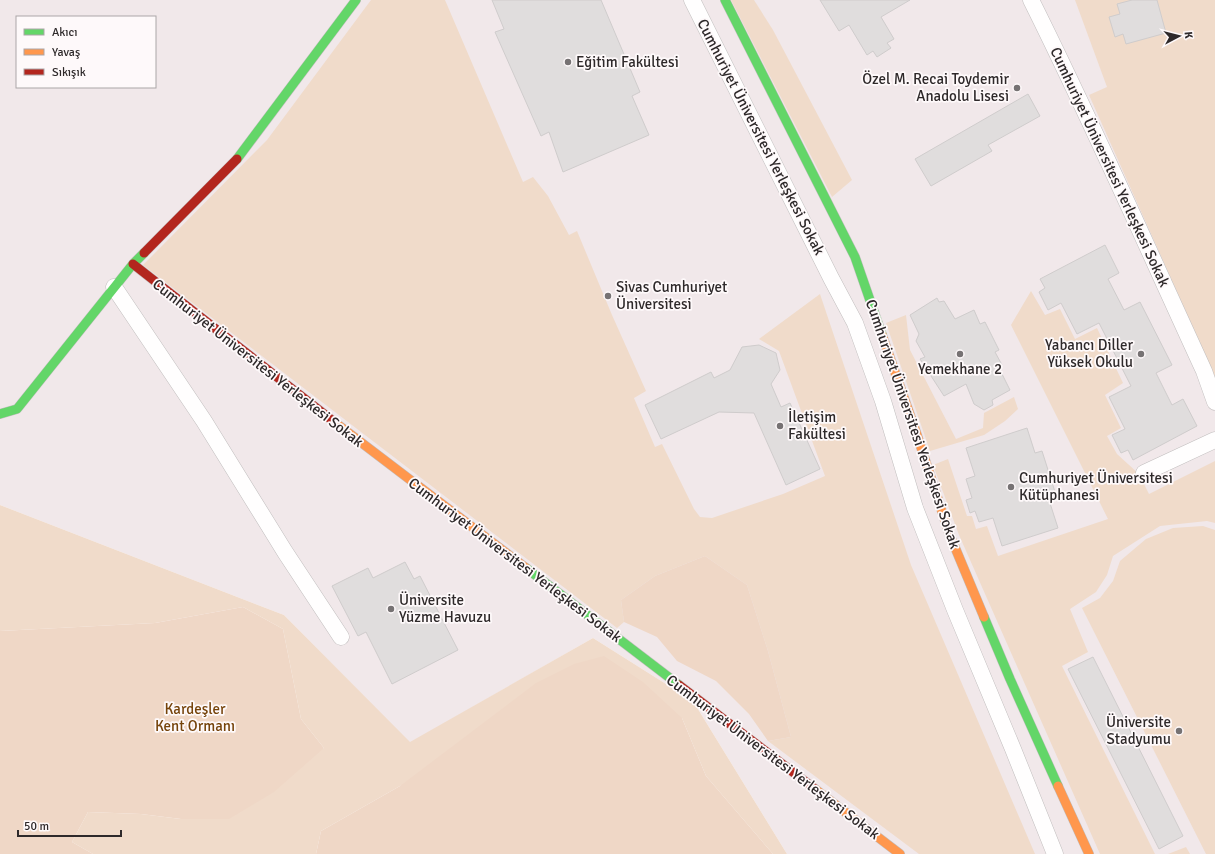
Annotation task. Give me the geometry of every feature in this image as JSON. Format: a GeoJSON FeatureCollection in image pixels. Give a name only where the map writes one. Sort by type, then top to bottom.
{"type":"FeatureCollection","features":[{"type":"Feature","properties":{"kind":"street"},"geometry":{"type":"LineString","coordinates":[[0,414],[17,409],[133,264],[236,161],[356,0]]}},
{"type":"Feature","properties":{"kind":"street","name":"Cumhuriyet Üniversitesi Yerleşkesi Sokak"},"geometry":{"type":"LineString","coordinates":[[692,0],[831,278],[856,322],[883,401],[915,508],[1055,854]]}},
{"type":"Feature","properties":{"kind":"street","name":"Cumhuriyet Üniversitesi Yerleşkesi Sokak"},"geometry":{"type":"LineString","coordinates":[[725,0],[855,256],[949,533],[1010,679],[1089,854]]}},
{"type":"Feature","properties":{"kind":"street","name":"Cumhuriyet Üniversitesi Yerleşkesi Sokak"},"geometry":{"type":"LineString","coordinates":[[1031,0],[1065,69],[1204,371],[1215,402]]}},
{"type":"Feature","properties":{"kind":"street","name":"Cumhuriyet Üniversitesi Yerleşkesi Sokak"},"geometry":{"type":"LineString","coordinates":[[133,264],[368,448],[900,854]]}},
{"type":"Feature","properties":{"kind":"street"},"geometry":{"type":"LineString","coordinates":[[114,288],[204,421],[285,552],[341,637]]}},
{"type":"Feature","properties":{"kind":"street"},"geometry":{"type":"LineString","coordinates":[[1144,473],[1215,440]]}},
{"type":"Feature","properties":{"kind":"shaded area","name":"Sivas Cumhuriyet Üniversitesi"},"geometry":{"type":"Polygon","coordinates":[[[0,0],[1215,0],[1215,854],[787,854],[693,701],[593,638],[410,743],[284,615],[0,505],[0,0]]]}},
{"type":"Feature","properties":{"kind":"shaded area"},"geometry":{"type":"Polygon","coordinates":[[[371,0],[445,0],[523,182],[533,177],[548,196],[569,235],[577,231],[646,391],[634,398],[655,447],[662,444],[694,509],[700,517],[712,518],[783,494],[825,476],[779,351],[759,339],[820,294],[911,565],[1035,854],[919,854],[768,741],[791,737],[768,651],[747,585],[705,556],[655,576],[621,600],[624,622],[617,628],[143,265],[267,140],[371,0]]]}},
{"type":"Feature","properties":{"kind":"shaded area"},"geometry":{"type":"Polygon","coordinates":[[[731,0],[754,0],[773,30],[852,180],[832,197],[731,0]]]}},
{"type":"Feature","properties":{"kind":"shaded area"},"geometry":{"type":"Polygon","coordinates":[[[1075,0],[1215,0],[1215,377],[1089,95],[1107,87],[1075,0]]]}},
{"type":"Feature","properties":{"kind":"shaded area"},"geometry":{"type":"Polygon","coordinates":[[[1031,291],[1045,315],[1060,309],[1075,339],[1097,328],[1123,383],[1105,395],[1121,428],[1107,436],[1117,454],[1139,474],[1149,494],[1215,461],[1215,523],[1207,521],[1160,526],[1113,556],[1107,575],[1096,592],[1070,609],[1088,652],[1062,666],[1155,854],[1100,854],[959,535],[933,465],[948,459],[967,516],[972,516],[976,529],[987,526],[998,556],[1108,519],[1011,325],[1031,291]]]}},
{"type":"Feature","properties":{"kind":"shaded area"},"geometry":{"type":"Polygon","coordinates":[[[906,315],[910,350],[956,439],[983,428],[984,413],[1014,397],[1018,409],[1005,421],[984,435],[930,451],[886,323],[906,315]]]}},
{"type":"Feature","properties":{"kind":"shaded area"},"geometry":{"type":"Polygon","coordinates":[[[0,505],[284,615],[410,742],[593,638],[693,701],[787,854],[773,854],[706,776],[682,718],[400,786],[321,831],[316,854],[93,854],[72,842],[88,812],[141,814],[181,819],[324,748],[301,719],[283,629],[243,607],[155,623],[0,631],[0,505]]]}},
{"type":"Feature","properties":{"kind":"shaded area","name":"Üniversite Stadyumu"},"geometry":{"type":"Polygon","coordinates":[[[1203,526],[1215,530],[1215,854],[1206,854],[1082,608],[1100,598],[1113,581],[1120,561],[1146,539],[1173,528],[1203,526]]]}},
{"type":"Feature","properties":{"kind":"shaded area"},"geometry":{"type":"Polygon","coordinates":[[[1186,847],[1190,854],[1168,854],[1186,847]]]}},
{"type":"Feature","properties":{"kind":"green space"},"geometry":{"type":"Polygon","coordinates":[[[705,556],[747,585],[768,651],[791,737],[768,741],[749,714],[716,681],[677,661],[657,637],[624,622],[621,600],[655,576],[705,556]]]}},
{"type":"Feature","properties":{"kind":"green space","name":"Kardeşler Kent Ormanı"},"geometry":{"type":"Polygon","coordinates":[[[243,607],[283,629],[301,719],[324,748],[274,792],[229,819],[181,819],[141,814],[88,812],[72,842],[93,854],[0,854],[0,631],[155,623],[243,607]]]}},
{"type":"Feature","properties":{"kind":"green space"},"geometry":{"type":"Polygon","coordinates":[[[604,656],[643,682],[682,718],[706,776],[773,854],[316,854],[321,831],[400,786],[536,683],[574,664],[604,656]]]}},
{"type":"Feature","properties":{"kind":"building","name":"Eğitim Fakültesi"},"geometry":{"type":"Polygon","coordinates":[[[492,0],[601,0],[640,92],[632,96],[649,135],[563,172],[549,132],[541,136],[495,32],[504,29],[492,0]]]}},
{"type":"Feature","properties":{"kind":"building"},"geometry":{"type":"Polygon","coordinates":[[[820,0],[910,0],[881,17],[894,39],[887,43],[891,48],[877,57],[873,51],[867,55],[849,25],[839,31],[820,0]]]}},
{"type":"Feature","properties":{"kind":"building"},"geometry":{"type":"Polygon","coordinates":[[[1132,0],[1157,0],[1166,33],[1126,44],[1123,34],[1115,37],[1109,17],[1120,14],[1117,4],[1132,0]]]}},
{"type":"Feature","properties":{"kind":"building"},"geometry":{"type":"Polygon","coordinates":[[[1028,94],[1040,116],[988,145],[992,151],[931,186],[915,159],[1028,94]]]}},
{"type":"Feature","properties":{"kind":"building","name":"Yabancı Diller Yüksek Okulu"},"geometry":{"type":"Polygon","coordinates":[[[1105,245],[1119,273],[1108,279],[1124,310],[1140,302],[1172,365],[1156,373],[1172,405],[1183,399],[1197,426],[1133,460],[1128,450],[1121,453],[1112,435],[1125,429],[1109,397],[1131,386],[1099,323],[1077,334],[1061,303],[1048,310],[1039,292],[1045,288],[1040,279],[1105,245]]]}},
{"type":"Feature","properties":{"kind":"building","name":"Yemekhane 2"},"geometry":{"type":"Polygon","coordinates":[[[937,298],[939,302],[944,301],[955,319],[974,310],[980,324],[985,322],[999,350],[995,352],[1002,365],[998,366],[1010,390],[992,400],[993,405],[984,410],[974,404],[966,384],[944,396],[920,359],[925,357],[916,341],[919,334],[910,315],[937,298]]]}},
{"type":"Feature","properties":{"kind":"building","name":"İletişim Fakültesi"},"geometry":{"type":"Polygon","coordinates":[[[759,345],[776,353],[780,370],[771,384],[781,407],[790,403],[820,469],[786,485],[754,413],[719,412],[661,439],[645,405],[711,372],[714,378],[730,370],[742,347],[759,345]]]}},
{"type":"Feature","properties":{"kind":"building","name":"Cumhuriyet Üniversitesi Kütüphanesi"},"geometry":{"type":"Polygon","coordinates":[[[1027,428],[1035,453],[1042,451],[1056,495],[1048,497],[1058,528],[1002,546],[993,518],[979,522],[975,511],[970,513],[966,500],[972,498],[966,479],[975,476],[966,448],[1027,428]]]}},
{"type":"Feature","properties":{"kind":"building","name":"Üniversite Yüzme Havuzu"},"geometry":{"type":"Polygon","coordinates":[[[405,562],[414,579],[420,576],[458,650],[392,684],[366,632],[358,636],[332,586],[368,568],[373,578],[405,562]]]}},
{"type":"Feature","properties":{"kind":"building"},"geometry":{"type":"Polygon","coordinates":[[[1093,657],[1183,836],[1159,849],[1068,669],[1093,657]]]}},
{"type":"Feature","properties":{"kind":"traffic: fast"},"geometry":{"type":"LineString","coordinates":[[237,159],[356,0]]}},
{"type":"Feature","properties":{"kind":"traffic: fast"},"geometry":{"type":"LineString","coordinates":[[725,0],[855,257],[882,335]]}},
{"type":"Feature","properties":{"kind":"traffic: fast"},"geometry":{"type":"LineString","coordinates":[[0,414],[17,409],[133,264],[144,253]]}},
{"type":"Feature","properties":{"kind":"traffic: fast"},"geometry":{"type":"LineString","coordinates":[[526,568],[679,685]]}},
{"type":"Feature","properties":{"kind":"traffic: fast"},"geometry":{"type":"LineString","coordinates":[[984,617],[1058,786]]}},
{"type":"Feature","properties":{"kind":"traffic: slow"},"geometry":{"type":"LineString","coordinates":[[882,335],[949,533],[984,617]]}},
{"type":"Feature","properties":{"kind":"traffic: slow"},"geometry":{"type":"LineString","coordinates":[[333,421],[526,568]]}},
{"type":"Feature","properties":{"kind":"traffic: slow"},"geometry":{"type":"LineString","coordinates":[[1058,786],[1089,854]]}},
{"type":"Feature","properties":{"kind":"traffic: slow"},"geometry":{"type":"LineString","coordinates":[[815,789],[900,854]]}},
{"type":"Feature","properties":{"kind":"traffic: jam"},"geometry":{"type":"LineString","coordinates":[[144,253],[237,159]]}},
{"type":"Feature","properties":{"kind":"traffic: jam"},"geometry":{"type":"LineString","coordinates":[[133,264],[333,421]]}},
{"type":"Feature","properties":{"kind":"traffic: jam"},"geometry":{"type":"LineString","coordinates":[[679,685],[815,789]]}},
{"type":"Feature","properties":{"kind":"place","name":"Eğitim Fakültesi"},"geometry":{"type":"Point","coordinates":[568,62]}},
{"type":"Feature","properties":{"kind":"place","name":"Özel M. Recai Toydemir Anadolu Lisesi"},"geometry":{"type":"Point","coordinates":[1017,88]}},
{"type":"Feature","properties":{"kind":"place","name":"Sivas Cumhuriyet Üniversitesi"},"geometry":{"type":"Point","coordinates":[608,296]}},
{"type":"Feature","properties":{"kind":"place","name":"Yemekhane 2"},"geometry":{"type":"Point","coordinates":[960,354]}},
{"type":"Feature","properties":{"kind":"place","name":"Yabancı Diller Yüksek Okulu"},"geometry":{"type":"Point","coordinates":[1141,354]}},
{"type":"Feature","properties":{"kind":"place","name":"İletişim Fakültesi"},"geometry":{"type":"Point","coordinates":[780,426]}},
{"type":"Feature","properties":{"kind":"place","name":"Cumhuriyet Üniversitesi Kütüphanesi"},"geometry":{"type":"Point","coordinates":[1011,487]}},
{"type":"Feature","properties":{"kind":"place","name":"Üniversite Yüzme Havuzu"},"geometry":{"type":"Point","coordinates":[391,609]}},
{"type":"Feature","properties":{"kind":"place","name":"Üniversite Stadyumu"},"geometry":{"type":"Point","coordinates":[1179,731]}}]}
